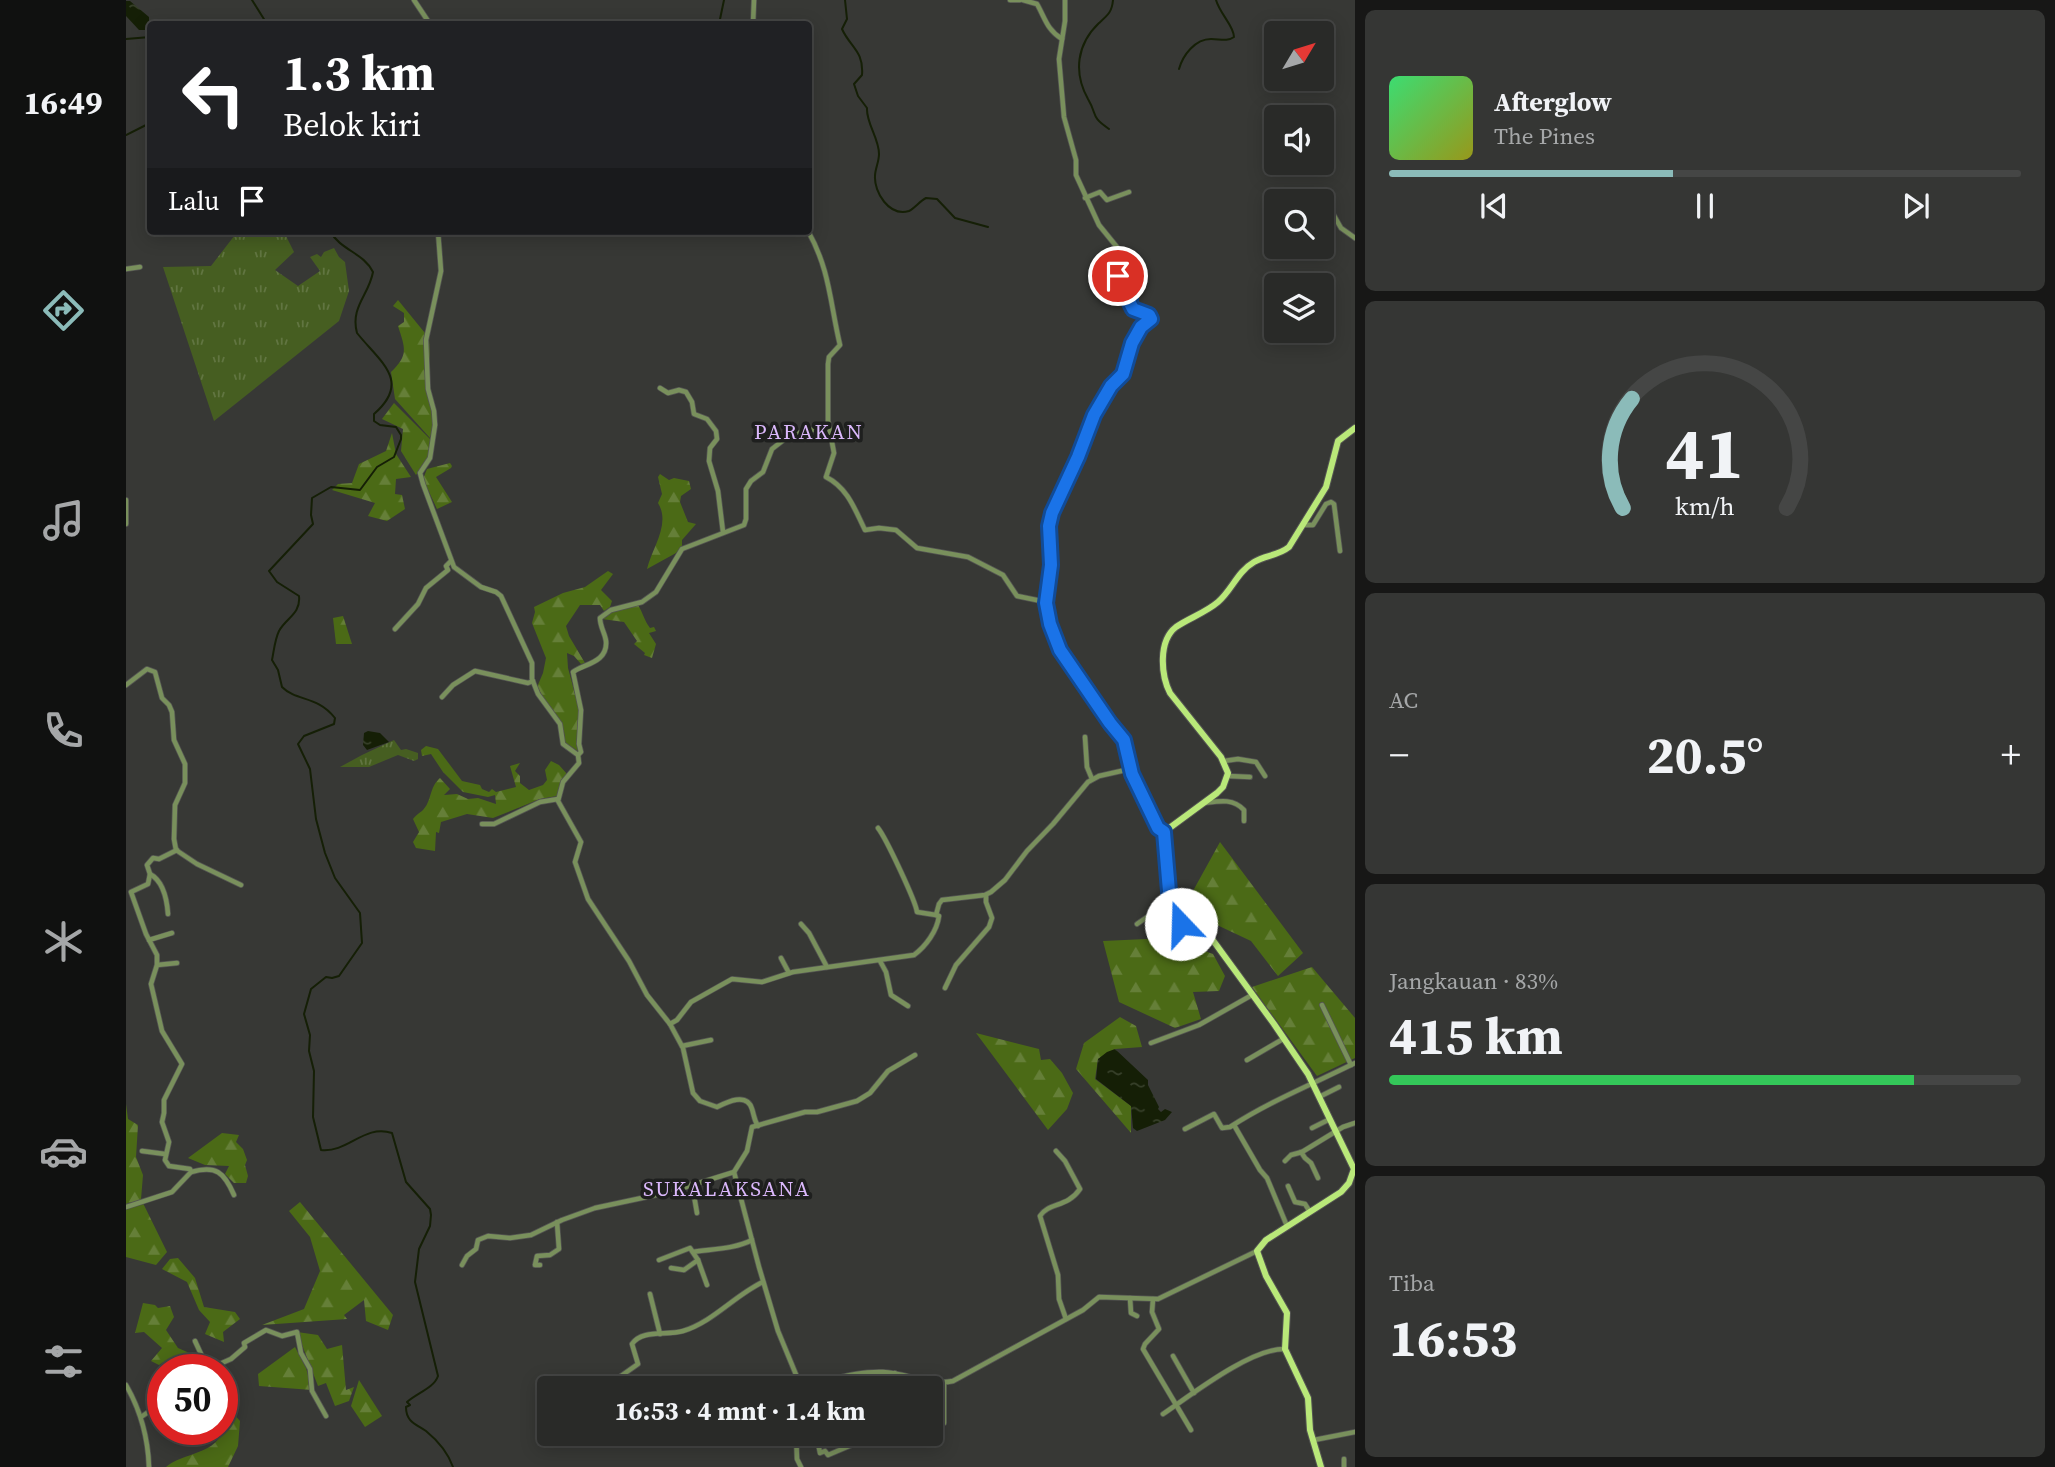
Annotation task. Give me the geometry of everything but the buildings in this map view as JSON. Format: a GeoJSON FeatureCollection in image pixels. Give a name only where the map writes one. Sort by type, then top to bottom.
{"type":"FeatureCollection","features":[{"type":"Feature","properties":{"kind":"main road"},"geometry":{"type":"LineString","coordinates":[[1321,1467],[1310,1430],[1307,1394],[1285,1349],[1287,1313],[1266,1276],[1257,1251],[1266,1240],[1333,1199],[1349,1183],[1354,1169],[1313,1084],[1283,1038],[1212,939],[1181,924],[1172,909],[1164,832],[1205,803],[1223,787],[1228,776],[1224,761],[1168,688],[1163,673],[1165,646],[1175,628],[1219,601],[1245,569],[1258,560],[1289,547],[1328,481],[1338,441],[1355,428]]}},
{"type":"Feature","properties":{"kind":"street"},"geometry":{"type":"LineString","coordinates":[[414,0],[428,21]]}},
{"type":"Feature","properties":{"kind":"street"},"geometry":{"type":"LineString","coordinates":[[753,21],[754,0]]}},
{"type":"Feature","properties":{"kind":"street"},"geometry":{"type":"LineString","coordinates":[[1010,0],[1037,4],[1046,25],[1062,39]]}},
{"type":"Feature","properties":{"kind":"street"},"geometry":{"type":"LineString","coordinates":[[1065,0],[1065,21],[1059,58],[1064,117],[1076,160],[1076,175],[1098,225],[1125,257],[1128,272],[1117,277],[1130,284],[1132,307],[1149,315],[1151,319],[1141,327],[1132,343],[1123,374],[1111,386],[1094,415],[1052,513],[1049,526],[1051,565],[1046,603],[1050,624],[1060,650],[1110,723],[1120,733],[1126,745],[1130,769],[1144,801],[1158,828],[1164,832]]}},
{"type":"Feature","properties":{"kind":"street"},"geometry":{"type":"LineString","coordinates":[[1085,198],[1100,192],[1107,200],[1129,192]]}},
{"type":"Feature","properties":{"kind":"street"},"geometry":{"type":"LineString","coordinates":[[1334,214],[1344,231],[1355,238]]}},
{"type":"Feature","properties":{"kind":"street"},"geometry":{"type":"LineString","coordinates":[[438,235],[441,271],[426,340],[429,392],[435,425],[430,458],[420,473],[451,561],[457,570],[481,587],[501,596],[531,660],[538,694],[560,724],[563,744],[578,755]]}},
{"type":"Feature","properties":{"kind":"street"},"geometry":{"type":"LineString","coordinates":[[810,235],[829,283],[840,345],[829,357],[828,364],[834,458],[826,476],[842,488],[855,507],[865,530],[896,530],[917,548],[968,557],[1003,575],[1017,596],[1046,603]]}},
{"type":"Feature","properties":{"kind":"street"},"geometry":{"type":"LineString","coordinates":[[126,269],[140,267]]}},
{"type":"Feature","properties":{"kind":"street"},"geometry":{"type":"LineString","coordinates":[[660,388],[668,393],[679,390],[685,392],[692,402],[694,414],[707,419],[716,430],[717,439],[710,449],[709,461],[718,491],[723,532]]}},
{"type":"Feature","properties":{"kind":"street"},"geometry":{"type":"LineString","coordinates":[[758,1126],[752,1106],[747,1101],[732,1099],[717,1107],[700,1101],[694,1093],[681,1046],[670,1024],[647,995],[629,961],[588,899],[575,862],[581,842],[558,799],[563,782],[579,763],[578,755],[581,752],[581,710],[573,672],[596,662],[604,649],[606,641],[600,618],[611,610],[636,604],[656,592],[682,549],[746,523],[746,489],[751,481],[763,472],[772,449],[789,435],[830,426]]}},
{"type":"Feature","properties":{"kind":"street"},"geometry":{"type":"LineString","coordinates":[[126,500],[126,524]]}},
{"type":"Feature","properties":{"kind":"street"},"geometry":{"type":"LineString","coordinates":[[1302,525],[1312,525],[1326,504],[1334,504],[1340,551]]}},
{"type":"Feature","properties":{"kind":"street"},"geometry":{"type":"LineString","coordinates":[[395,629],[418,604],[426,588],[448,570],[446,566],[451,561]]}},
{"type":"Feature","properties":{"kind":"street"},"geometry":{"type":"LineString","coordinates":[[126,685],[147,669],[155,672],[162,698],[172,712],[172,734],[186,764],[185,783],[175,805],[174,839],[177,850],[197,864],[241,885]]}},
{"type":"Feature","properties":{"kind":"street"},"geometry":{"type":"LineString","coordinates":[[442,697],[453,685],[475,671],[534,684]]}},
{"type":"Feature","properties":{"kind":"street"},"geometry":{"type":"LineString","coordinates":[[1085,737],[1087,767],[1092,779]]}},
{"type":"Feature","properties":{"kind":"street"},"geometry":{"type":"LineString","coordinates":[[1224,761],[1238,759],[1256,762],[1265,776]]}},
{"type":"Feature","properties":{"kind":"street"},"geometry":{"type":"LineString","coordinates":[[670,1024],[691,1002],[732,979],[762,982],[789,973],[910,957],[918,952],[935,929],[939,916],[936,915],[942,900],[986,895],[1005,880],[1027,850],[1092,779],[1130,769]]}},
{"type":"Feature","properties":{"kind":"street"},"geometry":{"type":"LineString","coordinates":[[1228,776],[1250,777]]}},
{"type":"Feature","properties":{"kind":"street"},"geometry":{"type":"LineString","coordinates":[[482,824],[494,824],[540,802],[558,799]]}},
{"type":"Feature","properties":{"kind":"street"},"geometry":{"type":"LineString","coordinates":[[1205,803],[1224,800],[1238,804],[1244,810],[1244,821]]}},
{"type":"Feature","properties":{"kind":"street"},"geometry":{"type":"LineString","coordinates":[[878,828],[885,837],[917,904],[917,912],[936,915]]}},
{"type":"Feature","properties":{"kind":"street"},"geometry":{"type":"LineString","coordinates":[[177,850],[159,859],[153,858],[147,865],[150,874],[147,885],[131,892],[157,955],[151,984],[155,1006],[166,1038],[183,1064],[164,1100],[162,1122],[169,1143],[165,1160],[169,1166],[190,1169],[191,1172]]}},
{"type":"Feature","properties":{"kind":"street"},"geometry":{"type":"LineString","coordinates":[[150,874],[156,876],[163,889],[168,914]]}},
{"type":"Feature","properties":{"kind":"street"},"geometry":{"type":"LineString","coordinates":[[945,988],[956,965],[989,927],[992,918],[986,895]]}},
{"type":"Feature","properties":{"kind":"street"},"geometry":{"type":"LineString","coordinates":[[1137,924],[1157,913],[1172,909]]}},
{"type":"Feature","properties":{"kind":"street"},"geometry":{"type":"LineString","coordinates":[[801,924],[809,933],[827,967]]}},
{"type":"Feature","properties":{"kind":"street"},"geometry":{"type":"LineString","coordinates":[[149,940],[172,933]]}},
{"type":"Feature","properties":{"kind":"street"},"geometry":{"type":"LineString","coordinates":[[781,958],[789,973]]}},
{"type":"Feature","properties":{"kind":"street"},"geometry":{"type":"LineString","coordinates":[[880,961],[886,972],[891,995],[908,1006]]}},
{"type":"Feature","properties":{"kind":"street"},"geometry":{"type":"LineString","coordinates":[[157,965],[177,963]]}},
{"type":"Feature","properties":{"kind":"street"},"geometry":{"type":"LineString","coordinates":[[1151,1043],[1199,1025],[1252,995]]}},
{"type":"Feature","properties":{"kind":"street"},"geometry":{"type":"LineString","coordinates":[[1185,1129],[1214,1114],[1222,1128],[1227,1128],[1278,1098],[1353,1064],[1322,1005]]}},
{"type":"Feature","properties":{"kind":"street"},"geometry":{"type":"LineString","coordinates":[[1247,1060],[1283,1038]]}},
{"type":"Feature","properties":{"kind":"street"},"geometry":{"type":"LineString","coordinates":[[681,1046],[711,1040]]}},
{"type":"Feature","properties":{"kind":"street"},"geometry":{"type":"LineString","coordinates":[[462,1265],[467,1256],[476,1249],[478,1240],[483,1237],[531,1235],[595,1208],[670,1192],[734,1172],[747,1151],[752,1127],[858,1101],[870,1093],[888,1071],[915,1055]]}},
{"type":"Feature","properties":{"kind":"street"},"geometry":{"type":"LineString","coordinates":[[1320,1097],[1339,1087]]}},
{"type":"Feature","properties":{"kind":"street"},"geometry":{"type":"LineString","coordinates":[[1312,1128],[1331,1119]]}},
{"type":"Feature","properties":{"kind":"street"},"geometry":{"type":"LineString","coordinates":[[1285,1161],[1292,1154],[1301,1152],[1355,1123]]}},
{"type":"Feature","properties":{"kind":"street"},"geometry":{"type":"LineString","coordinates":[[1234,1125],[1267,1178],[1287,1226]]}},
{"type":"Feature","properties":{"kind":"street"},"geometry":{"type":"LineString","coordinates":[[142,1151],[165,1154]]}},
{"type":"Feature","properties":{"kind":"street"},"geometry":{"type":"LineString","coordinates":[[1056,1151],[1065,1161],[1080,1188],[1069,1201],[1044,1210],[1040,1216],[1058,1275],[1060,1303],[1066,1319]]}},
{"type":"Feature","properties":{"kind":"street"},"geometry":{"type":"LineString","coordinates":[[1301,1152],[1311,1163],[1318,1178]]}},
{"type":"Feature","properties":{"kind":"street"},"geometry":{"type":"LineString","coordinates":[[126,1207],[172,1192],[191,1172],[208,1168],[217,1170],[228,1182],[234,1195]]}},
{"type":"Feature","properties":{"kind":"street"},"geometry":{"type":"LineString","coordinates":[[734,1172],[763,1282],[795,1376]]}},
{"type":"Feature","properties":{"kind":"street"},"geometry":{"type":"LineString","coordinates":[[692,1184],[697,1213]]}},
{"type":"Feature","properties":{"kind":"street"},"geometry":{"type":"LineString","coordinates":[[1288,1186],[1295,1202],[1304,1204],[1311,1213]]}},
{"type":"Feature","properties":{"kind":"street"},"geometry":{"type":"LineString","coordinates":[[540,1265],[535,1265],[537,1255],[551,1255],[559,1249],[557,1222]]}},
{"type":"Feature","properties":{"kind":"street"},"geometry":{"type":"LineString","coordinates":[[692,1252],[727,1246],[739,1247],[752,1240]]}},
{"type":"Feature","properties":{"kind":"street"},"geometry":{"type":"LineString","coordinates":[[659,1260],[689,1248],[698,1260],[707,1285]]}},
{"type":"Feature","properties":{"kind":"street"},"geometry":{"type":"LineString","coordinates":[[851,1376],[871,1372],[895,1373],[944,1382],[963,1376],[1087,1308],[1099,1297],[1153,1299],[1257,1251]]}},
{"type":"Feature","properties":{"kind":"street"},"geometry":{"type":"LineString","coordinates":[[671,1268],[684,1270],[698,1260]]}},
{"type":"Feature","properties":{"kind":"street"},"geometry":{"type":"LineString","coordinates":[[621,1376],[638,1364],[632,1341],[642,1336],[686,1330],[763,1282]]}},
{"type":"Feature","properties":{"kind":"street"},"geometry":{"type":"LineString","coordinates":[[650,1294],[660,1334]]}},
{"type":"Feature","properties":{"kind":"street"},"geometry":{"type":"LineString","coordinates":[[1130,1298],[1131,1313],[1137,1316]]}},
{"type":"Feature","properties":{"kind":"street"},"geometry":{"type":"LineString","coordinates":[[1153,1299],[1152,1312],[1159,1329],[1143,1348],[1191,1430]]}},
{"type":"Feature","properties":{"kind":"street"},"geometry":{"type":"LineString","coordinates":[[237,1354],[245,1346],[244,1342],[266,1330],[282,1336],[297,1332],[301,1353],[310,1369],[312,1391],[326,1416]]}},
{"type":"Feature","properties":{"kind":"street"},"geometry":{"type":"LineString","coordinates":[[195,1341],[200,1354]]}},
{"type":"Feature","properties":{"kind":"street"},"geometry":{"type":"LineString","coordinates":[[1163,1414],[1255,1357],[1285,1349]]}},
{"type":"Feature","properties":{"kind":"street"},"geometry":{"type":"LineString","coordinates":[[1173,1356],[1194,1394]]}},
{"type":"Feature","properties":{"kind":"street"},"geometry":{"type":"LineString","coordinates":[[944,1382],[944,1423]]}},
{"type":"Feature","properties":{"kind":"street"},"geometry":{"type":"LineString","coordinates":[[126,1385],[148,1439],[149,1467]]}},
{"type":"Feature","properties":{"kind":"street"},"geometry":{"type":"LineString","coordinates":[[141,1417],[147,1413]]}},
{"type":"Feature","properties":{"kind":"street"},"geometry":{"type":"LineString","coordinates":[[1314,1440],[1355,1432]]}},
{"type":"Feature","properties":{"kind":"street"},"geometry":{"type":"LineString","coordinates":[[796,1446],[797,1459],[801,1467]]}},
{"type":"Feature","properties":{"kind":"street"},"geometry":{"type":"LineString","coordinates":[[819,1446],[820,1453],[825,1451],[828,1455],[849,1446]]}},
{"type":"Feature","properties":{"kind":"street"},"geometry":{"type":"LineString","coordinates":[[1344,1459],[1344,1467]]}},
{"type":"Feature","properties":{"kind":"green space"},"geometry":{"type":"Polygon","coordinates":[[[235,235],[286,235],[294,252],[275,270],[298,286],[320,271],[310,257],[317,254],[321,257],[324,252],[334,248],[345,262],[349,291],[339,321],[214,421],[163,267],[211,266],[235,235]]]}},
{"type":"Feature","properties":{"kind":"green space"},"geometry":{"type":"Polygon","coordinates":[[[398,300],[429,338],[426,391],[436,416],[430,438],[395,399],[391,372],[401,361],[404,351],[398,326],[404,322],[404,313],[393,306],[398,300]]]}},
{"type":"Feature","properties":{"kind":"green space"},"geometry":{"type":"Polygon","coordinates":[[[394,403],[431,440],[428,459],[416,475],[401,451],[403,429],[382,419],[394,403]]]}},
{"type":"Feature","properties":{"kind":"green space"},"geometry":{"type":"Polygon","coordinates":[[[392,433],[396,454],[411,477],[396,479],[395,494],[402,495],[405,509],[387,521],[368,516],[375,503],[332,490],[338,484],[352,483],[359,464],[386,451],[392,433]]]}},
{"type":"Feature","properties":{"kind":"green space"},"geometry":{"type":"Polygon","coordinates":[[[450,463],[451,468],[436,477],[452,502],[437,509],[423,479],[427,469],[450,463]]]}},
{"type":"Feature","properties":{"kind":"green space"},"geometry":{"type":"Polygon","coordinates":[[[660,474],[669,480],[674,478],[689,481],[691,489],[681,496],[680,502],[688,522],[696,524],[682,540],[682,547],[676,553],[647,569],[662,528],[658,503],[662,494],[658,477],[660,474]]]}},
{"type":"Feature","properties":{"kind":"green space"},"geometry":{"type":"Polygon","coordinates":[[[608,571],[613,574],[601,590],[612,601],[610,607],[604,611],[600,605],[580,605],[566,626],[585,663],[581,664],[567,653],[568,668],[578,705],[578,751],[565,743],[564,731],[537,687],[546,658],[532,623],[534,607],[563,593],[585,587],[608,571]]]}},
{"type":"Feature","properties":{"kind":"green space"},"geometry":{"type":"Polygon","coordinates":[[[638,605],[650,628],[654,627],[656,631],[649,633],[656,644],[652,658],[644,655],[634,644],[637,641],[624,622],[602,619],[614,610],[638,605]]]}},
{"type":"Feature","properties":{"kind":"green space"},"geometry":{"type":"Polygon","coordinates":[[[343,616],[352,644],[336,644],[333,618],[343,616]]]}},
{"type":"Feature","properties":{"kind":"green space"},"geometry":{"type":"Polygon","coordinates":[[[394,740],[401,750],[418,753],[418,759],[414,761],[398,755],[369,767],[340,767],[362,755],[394,740]]]}},
{"type":"Feature","properties":{"kind":"green space"},"geometry":{"type":"Polygon","coordinates":[[[426,746],[438,749],[462,781],[480,785],[489,792],[492,789],[496,792],[516,787],[510,766],[520,763],[515,771],[520,776],[520,783],[529,790],[543,785],[547,780],[545,770],[551,761],[567,774],[557,796],[540,799],[493,818],[467,814],[441,822],[439,833],[436,832],[435,851],[416,848],[413,842],[419,832],[413,819],[425,807],[440,778],[450,789],[444,795],[457,794],[468,799],[478,798],[496,804],[495,795],[488,797],[463,792],[443,772],[431,754],[422,756],[421,750],[426,746]]]}},
{"type":"Feature","properties":{"kind":"green space"},"geometry":{"type":"Polygon","coordinates":[[[1220,842],[1303,953],[1278,976],[1251,941],[1183,909],[1220,842]]]}},
{"type":"Feature","properties":{"kind":"green space"},"geometry":{"type":"Polygon","coordinates":[[[1168,938],[1213,954],[1225,976],[1219,991],[1193,992],[1201,1019],[1175,1028],[1119,1002],[1103,941],[1168,938]]]}},
{"type":"Feature","properties":{"kind":"green space"},"geometry":{"type":"Polygon","coordinates":[[[1312,967],[1355,1018],[1355,1058],[1317,1076],[1252,987],[1312,967]]]}},
{"type":"Feature","properties":{"kind":"green space"},"geometry":{"type":"Polygon","coordinates":[[[1120,1017],[1136,1026],[1142,1047],[1115,1049],[1098,1059],[1095,1079],[1131,1106],[1131,1133],[1076,1069],[1084,1043],[1120,1017]]]}},
{"type":"Feature","properties":{"kind":"green space"},"geometry":{"type":"Polygon","coordinates":[[[976,1033],[1039,1049],[1041,1060],[1050,1059],[1062,1073],[1073,1093],[1067,1109],[1048,1130],[976,1033]]]}},
{"type":"Feature","properties":{"kind":"green space"},"geometry":{"type":"Polygon","coordinates":[[[126,1104],[128,1119],[138,1125],[136,1157],[143,1175],[141,1199],[167,1252],[156,1265],[126,1257],[126,1104]]]}},
{"type":"Feature","properties":{"kind":"green space"},"geometry":{"type":"Polygon","coordinates":[[[222,1133],[239,1135],[236,1142],[243,1149],[247,1160],[246,1183],[234,1183],[225,1174],[229,1166],[205,1165],[188,1158],[222,1133]]]}},
{"type":"Feature","properties":{"kind":"green space"},"geometry":{"type":"Polygon","coordinates":[[[300,1202],[393,1315],[388,1330],[366,1321],[364,1300],[344,1315],[347,1319],[262,1325],[304,1309],[320,1271],[310,1237],[289,1211],[300,1202]]]}},
{"type":"Feature","properties":{"kind":"green space"},"geometry":{"type":"Polygon","coordinates":[[[178,1258],[195,1278],[204,1307],[235,1312],[240,1319],[223,1332],[224,1342],[205,1334],[210,1322],[199,1310],[187,1282],[162,1269],[170,1259],[178,1258]]]}},
{"type":"Feature","properties":{"kind":"green space"},"geometry":{"type":"Polygon","coordinates":[[[143,1303],[158,1308],[170,1306],[174,1317],[166,1330],[178,1348],[192,1354],[157,1354],[162,1348],[144,1332],[135,1333],[143,1303]]]}},
{"type":"Feature","properties":{"kind":"green space"},"geometry":{"type":"Polygon","coordinates":[[[297,1332],[318,1335],[327,1349],[342,1345],[346,1390],[354,1387],[349,1401],[335,1406],[326,1383],[318,1386],[297,1332]]]}},
{"type":"Feature","properties":{"kind":"green space"},"geometry":{"type":"Polygon","coordinates":[[[295,1347],[306,1368],[312,1390],[259,1386],[258,1374],[295,1347]]]}},
{"type":"Feature","properties":{"kind":"green space"},"geometry":{"type":"Polygon","coordinates":[[[359,1380],[382,1416],[365,1427],[351,1406],[359,1380]]]}},
{"type":"Feature","properties":{"kind":"green space"},"geometry":{"type":"Polygon","coordinates":[[[238,1419],[240,1421],[238,1446],[228,1467],[166,1467],[173,1462],[212,1445],[238,1445],[238,1419]]]}},
{"type":"Feature","properties":{"kind":"water"},"geometry":{"type":"Polygon","coordinates":[[[126,1],[130,1],[149,17],[147,29],[139,30],[126,16],[126,1]]]}},
{"type":"Feature","properties":{"kind":"water"},"geometry":{"type":"Polygon","coordinates":[[[364,733],[380,733],[389,742],[367,750],[363,745],[364,733]]]}},
{"type":"Feature","properties":{"kind":"water"},"geometry":{"type":"Polygon","coordinates":[[[1115,1049],[1148,1080],[1158,1109],[1161,1112],[1165,1109],[1172,1112],[1165,1120],[1137,1131],[1133,1128],[1131,1106],[1096,1079],[1098,1059],[1115,1049]]]}},
{"type":"Feature","properties":{"kind":"waterway"},"geometry":{"type":"LineString","coordinates":[[252,0],[265,21]]}},
{"type":"Feature","properties":{"kind":"waterway"},"geometry":{"type":"LineString","coordinates":[[720,21],[724,0]]}},
{"type":"Feature","properties":{"kind":"waterway"},"geometry":{"type":"LineString","coordinates":[[845,0],[847,19],[842,29],[861,60],[862,75],[854,84],[858,96],[867,108],[868,119],[877,142],[879,157],[875,182],[880,196],[889,207],[902,212],[909,211],[926,198],[937,199],[955,218],[988,227]]}},
{"type":"Feature","properties":{"kind":"waterway"},"geometry":{"type":"LineString","coordinates":[[1109,129],[1095,116],[1083,89],[1079,69],[1086,40],[1109,13],[1113,0]]}},
{"type":"Feature","properties":{"kind":"waterway"},"geometry":{"type":"LineString","coordinates":[[1179,69],[1183,58],[1200,42],[1234,37],[1216,0]]}},
{"type":"Feature","properties":{"kind":"waterway"},"geometry":{"type":"LineString","coordinates":[[126,39],[147,37]]}},
{"type":"Feature","properties":{"kind":"waterway"},"geometry":{"type":"LineString","coordinates":[[126,135],[147,124]]}},
{"type":"Feature","properties":{"kind":"waterway"},"geometry":{"type":"LineString","coordinates":[[333,235],[364,260],[373,272],[358,308],[357,333],[383,363],[391,382],[391,392],[374,414],[374,421],[380,425],[396,427],[401,439],[394,457],[377,467],[360,490],[331,487],[312,498],[313,524],[269,571],[277,582],[299,596],[298,607],[276,638],[272,660],[278,670],[282,687],[321,706],[335,718],[334,724],[304,736],[298,744],[310,769],[316,819],[325,853],[335,878],[360,913],[362,943],[339,976],[326,977],[311,989],[304,1014],[310,1035],[309,1051],[314,1071],[313,1117],[321,1150],[340,1147],[373,1132],[392,1133],[406,1182],[430,1209],[430,1226],[419,1249],[415,1282],[438,1376],[429,1387],[407,1402],[410,1405],[406,1407],[406,1412],[412,1422],[438,1443],[453,1467]]}},
{"type":"Feature","properties":{"kind":"district","name":"PARAKAN"},"geometry":{"type":"Point","coordinates":[809,432]}},
{"type":"Feature","properties":{"kind":"district","name":"SUKALAKSANA"},"geometry":{"type":"Point","coordinates":[727,1189]}},
{"type":"Feature","properties":{"kind":"route"},"geometry":{"type":"LineString","coordinates":[[1118,276],[1130,284],[1130,303],[1133,309],[1149,315],[1151,319],[1141,327],[1130,347],[1123,374],[1111,386],[1094,415],[1052,513],[1049,526],[1051,565],[1046,603],[1050,624],[1060,650],[1124,740],[1127,761],[1138,789],[1158,828],[1164,832],[1170,903],[1181,924]]}}]}
